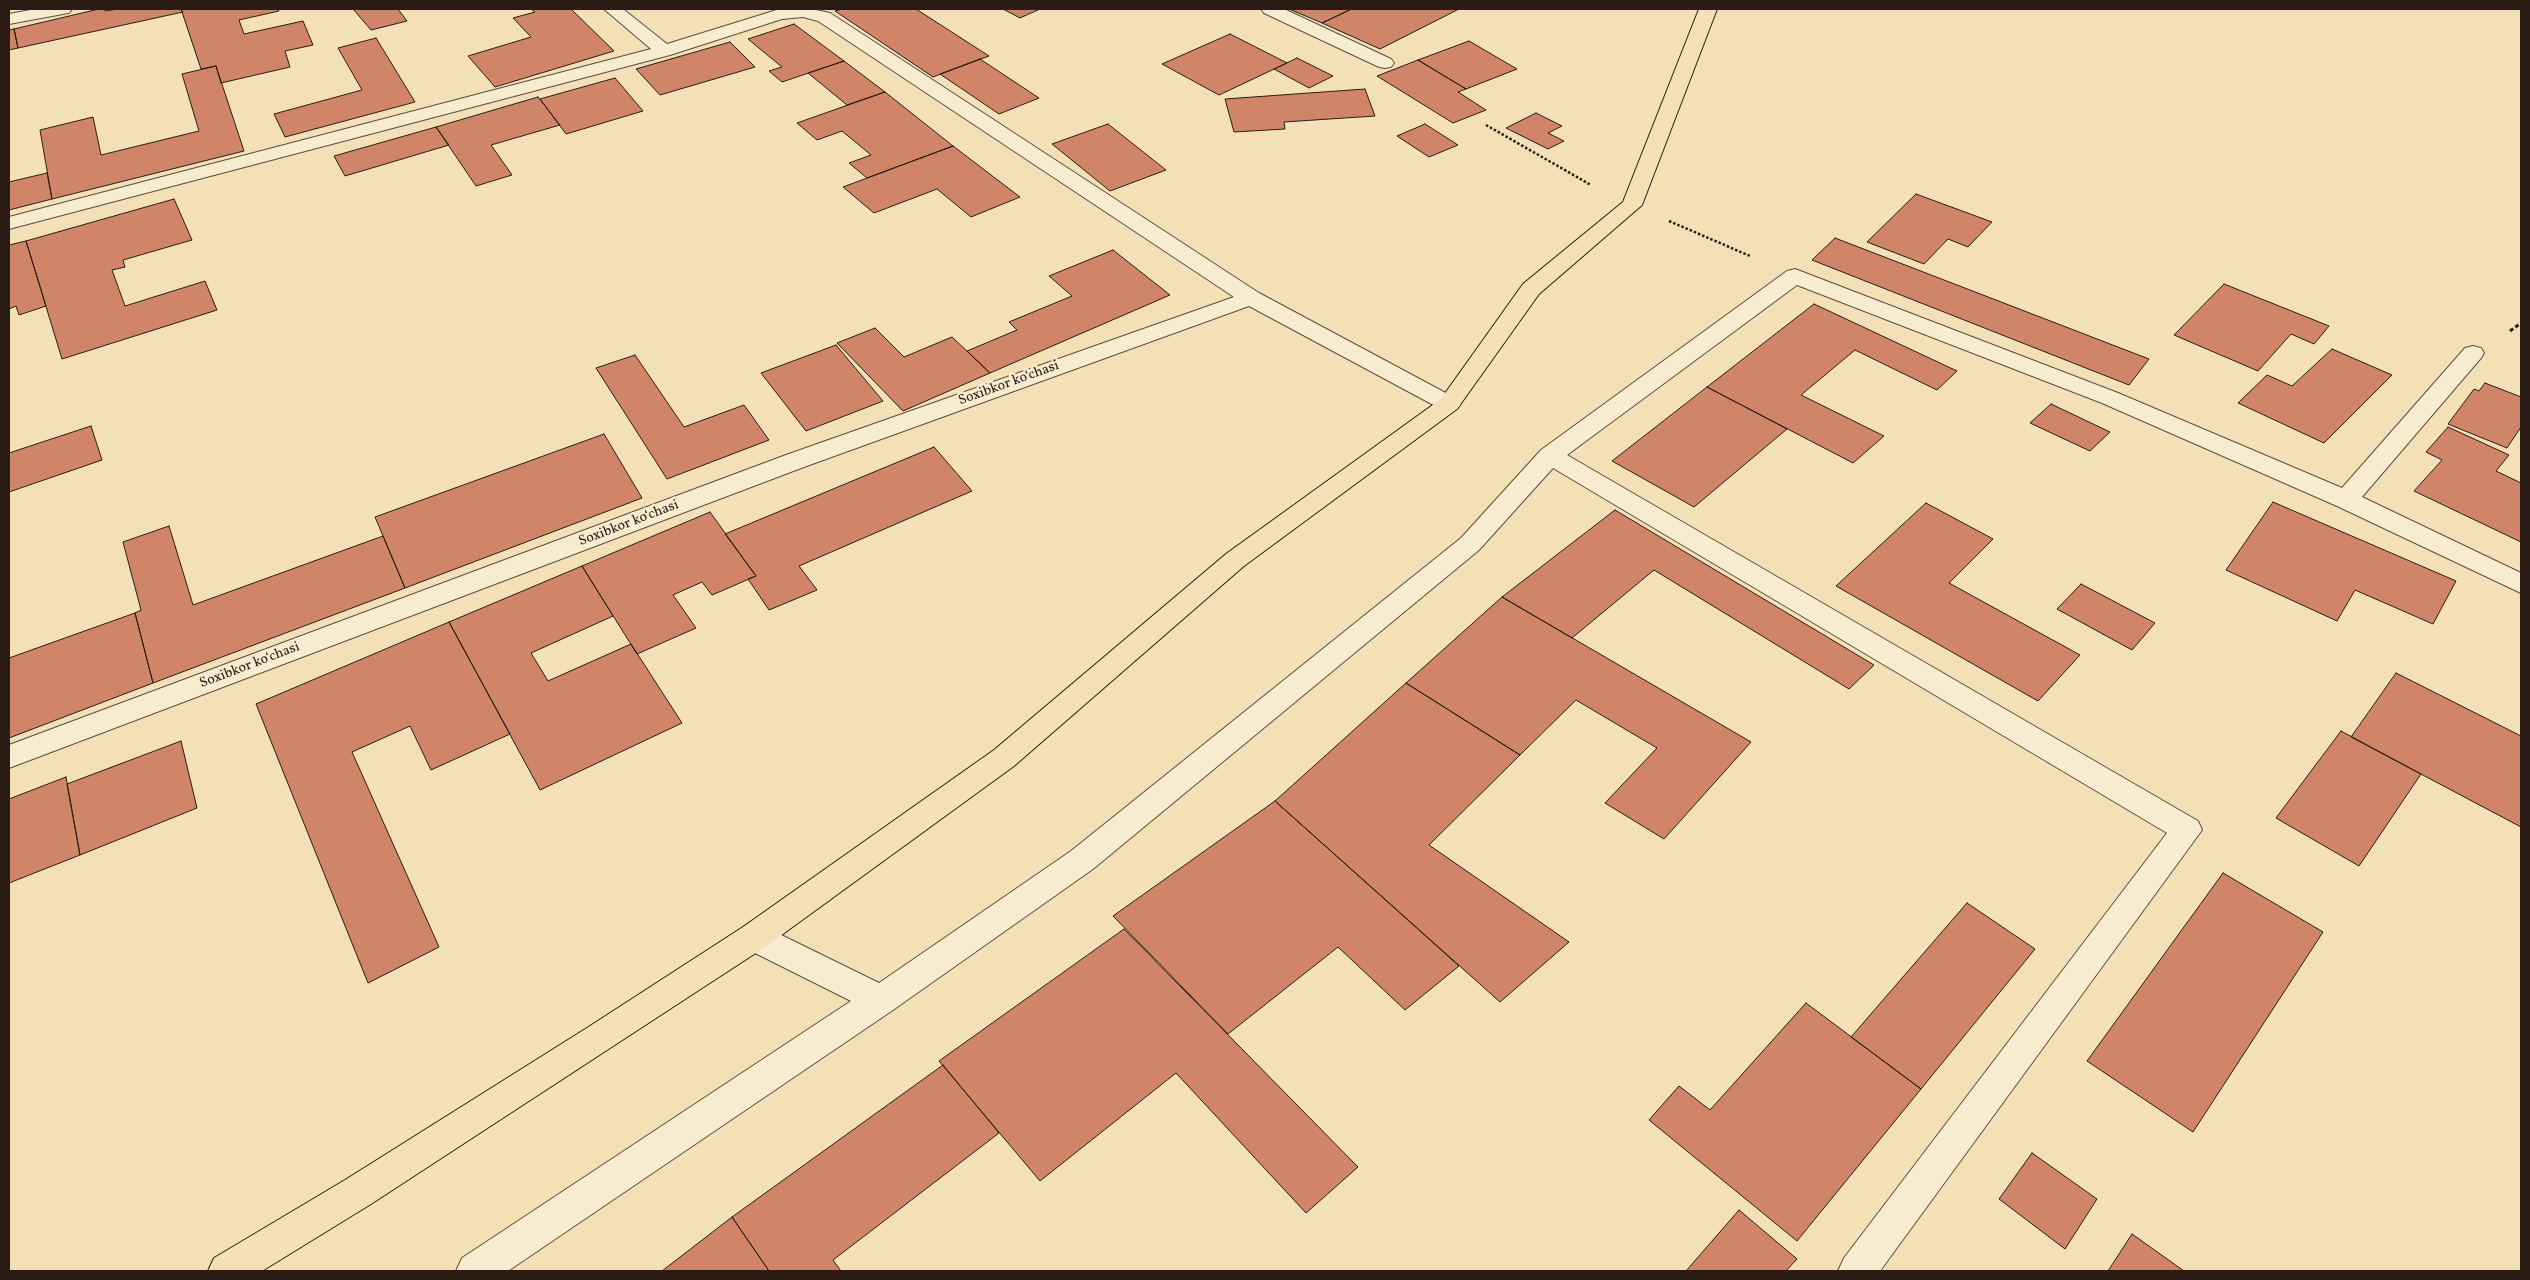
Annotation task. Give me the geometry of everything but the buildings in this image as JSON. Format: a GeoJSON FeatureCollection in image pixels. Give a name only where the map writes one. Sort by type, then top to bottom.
{"type":"FeatureCollection","features":[{"type":"Feature","properties":{"kind":"main road"},"geometry":{"type":"LineString","coordinates":[[227,1271],[367,1186],[602,1037],[754,937],[1004,758],[1234,560],[1449,404],[1531,289],[1632,205],[1708,9]]}},
{"type":"Feature","properties":{"kind":"street"},"geometry":{"type":"LineString","coordinates":[[9,19],[63,9]]}},
{"type":"Feature","properties":{"kind":"street"},"geometry":{"type":"LineString","coordinates":[[613,9],[664,51]]}},
{"type":"Feature","properties":{"kind":"street"},"geometry":{"type":"LineString","coordinates":[[1270,9],[1385,63]]}},
{"type":"Feature","properties":{"kind":"street"},"geometry":{"type":"LineString","coordinates":[[9,223],[664,51],[780,14],[803,12],[824,17],[1251,298],[1449,404]]}},
{"type":"Feature","properties":{"kind":"street"},"geometry":{"type":"LineString","coordinates":[[475,1271],[882,1000],[1082,860],[1470,544],[1550,456],[1794,276],[2110,398],[2346,500],[2521,584]]}},
{"type":"Feature","properties":{"kind":"street","name":"Soxibkor koʻchasi"},"geometry":{"type":"LineString","coordinates":[[9,757],[795,461],[1251,298]]}},
{"type":"Feature","properties":{"kind":"street"},"geometry":{"type":"LineString","coordinates":[[2346,500],[2473,353]]}},
{"type":"Feature","properties":{"kind":"street"},"geometry":{"type":"LineString","coordinates":[[1550,456],[2188,830],[1857,1271]]}},
{"type":"Feature","properties":{"kind":"street"},"geometry":{"type":"LineString","coordinates":[[754,937],[882,1000]]}},
{"type":"Feature","properties":{"kind":"path"},"geometry":{"type":"LineString","coordinates":[[1486,126],[1596,188],[1794,276]]}}]}
